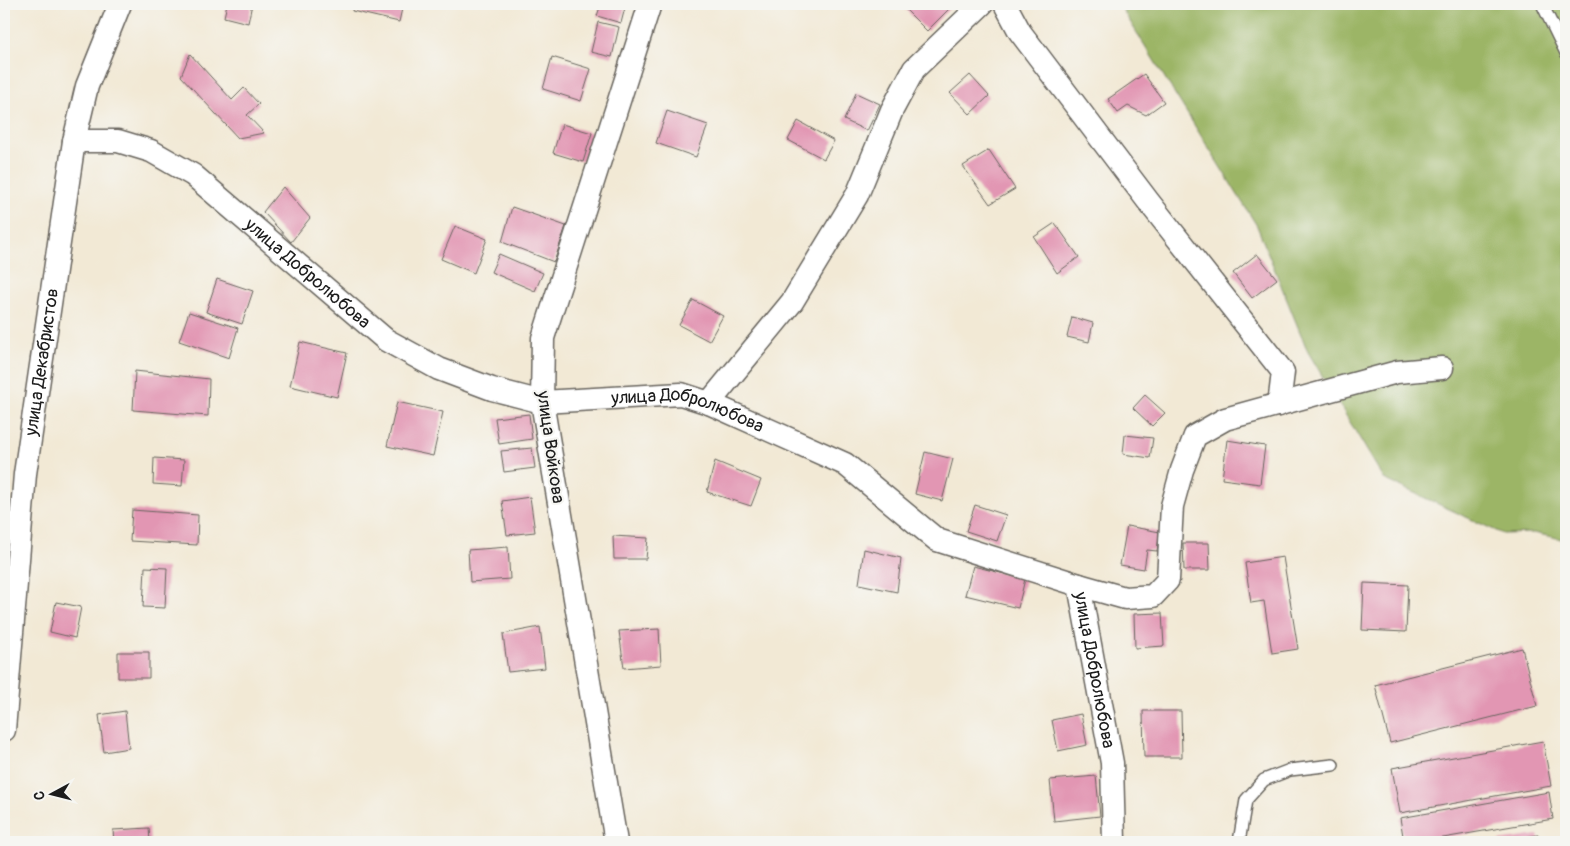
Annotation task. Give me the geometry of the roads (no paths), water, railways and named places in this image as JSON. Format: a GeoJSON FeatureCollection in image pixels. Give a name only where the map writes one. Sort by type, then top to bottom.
{"type":"FeatureCollection","features":[{"type":"Feature","properties":{"kind":"street","name":"улица Декабристов"},"geometry":{"type":"LineString","coordinates":[[4,730],[25,474],[74,141],[87,86],[120,4]]}},
{"type":"Feature","properties":{"kind":"street","name":"улица Войкова"},"geometry":{"type":"LineString","coordinates":[[616,842],[542,402],[543,338],[650,4]]}},
{"type":"Feature","properties":{"kind":"street"},"geometry":{"type":"LineString","coordinates":[[709,403],[792,302],[802,286],[857,195],[892,110],[914,68],[982,4]]}},
{"type":"Feature","properties":{"kind":"street"},"geometry":{"type":"LineString","coordinates":[[1005,4],[1020,32],[1283,372],[1279,404]]}},
{"type":"Feature","properties":{"kind":"street","name":"улица Добролюбова"},"geometry":{"type":"LineString","coordinates":[[74,141],[118,141],[151,151],[193,175],[386,340],[439,369],[492,389],[542,402],[681,394],[709,403],[845,464],[937,540],[1079,585],[1112,763],[1114,842]]}},
{"type":"Feature","properties":{"kind":"street"},"geometry":{"type":"LineString","coordinates":[[1079,585],[1126,598],[1153,596],[1168,580],[1172,506],[1182,470],[1195,436],[1225,420],[1279,404],[1397,372],[1442,368]]}},
{"type":"Feature","properties":{"kind":"lane"},"geometry":{"type":"LineString","coordinates":[[1542,4],[1566,54]]}},
{"type":"Feature","properties":{"kind":"lane"},"geometry":{"type":"LineString","coordinates":[[1239,842],[1246,800],[1264,780],[1290,770],[1333,765]]}}]}
